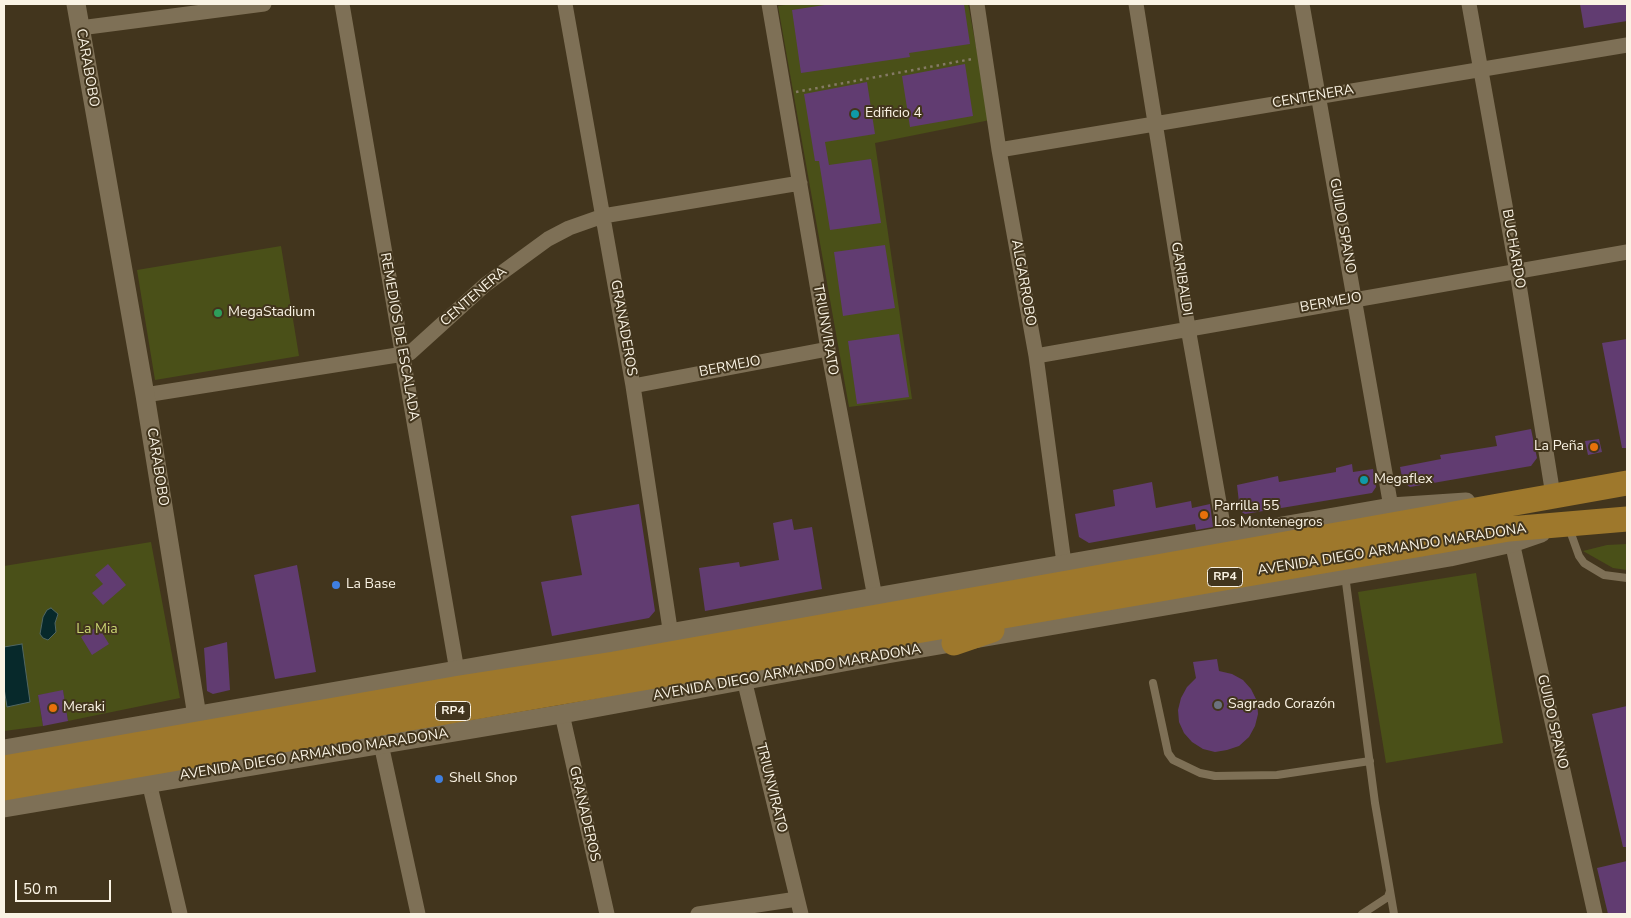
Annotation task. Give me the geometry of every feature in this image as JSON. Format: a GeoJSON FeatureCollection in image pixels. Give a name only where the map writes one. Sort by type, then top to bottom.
{"type":"FeatureCollection","features":[{"type":"Feature","properties":{"kind":"main road","name":"AVENIDA DIEGO ARMANDO MARADONA"},"geometry":{"type":"LineString","coordinates":[[4,768],[182,738],[459,680],[614,664],[673,644],[742,671],[881,626],[1065,573],[1227,545],[1627,483]]}},
{"type":"Feature","properties":{"kind":"main road","name":"AVENIDA DIEGO ARMANDO MARADONA"},"geometry":{"type":"LineString","coordinates":[[4,788],[167,760],[881,626],[1058,606],[1510,536],[1568,524],[1627,519]]}},
{"type":"Feature","properties":{"kind":"main road"},"geometry":{"type":"LineString","coordinates":[[954,643],[1058,606]]}},
{"type":"Feature","properties":{"kind":"street","name":"CARABOBO"},"geometry":{"type":"LineString","coordinates":[[76,4],[145,396],[197,716]]}},
{"type":"Feature","properties":{"kind":"street"},"geometry":{"type":"LineString","coordinates":[[80,28],[264,4]]}},
{"type":"Feature","properties":{"kind":"street","name":"REMEDIOS DE ESCALADA"},"geometry":{"type":"LineString","coordinates":[[342,4],[459,680]]}},
{"type":"Feature","properties":{"kind":"street","name":"GRANADEROS"},"geometry":{"type":"LineString","coordinates":[[565,4],[633,386],[673,644]]}},
{"type":"Feature","properties":{"kind":"street","name":"TRIUNVIRATO"},"geometry":{"type":"LineString","coordinates":[[769,4],[828,349],[881,626]]}},
{"type":"Feature","properties":{"kind":"street","name":"ALGARROBO"},"geometry":{"type":"LineString","coordinates":[[977,4],[999,150],[1036,356],[1065,573]]}},
{"type":"Feature","properties":{"kind":"street","name":"GARIBALDI"},"geometry":{"type":"LineString","coordinates":[[1136,4],[1157,124],[1188,328],[1227,545]]}},
{"type":"Feature","properties":{"kind":"street","name":"GUIDO SPANO"},"geometry":{"type":"LineString","coordinates":[[1302,4],[1320,96],[1390,507]]}},
{"type":"Feature","properties":{"kind":"street","name":"BUCHARDO"},"geometry":{"type":"LineString","coordinates":[[1469,4],[1517,272],[1553,495]]}},
{"type":"Feature","properties":{"kind":"street","name":"CENTENERA"},"geometry":{"type":"LineString","coordinates":[[999,150],[1627,45]]}},
{"type":"Feature","properties":{"kind":"street","name":"CENTENERA"},"geometry":{"type":"LineString","coordinates":[[145,396],[402,356],[410,353],[427,339],[485,285],[548,239],[569,228],[603,216],[800,183]]}},
{"type":"Feature","properties":{"kind":"street","name":"BERMEJO"},"geometry":{"type":"LineString","coordinates":[[1036,356],[1627,252]]}},
{"type":"Feature","properties":{"kind":"street","name":"BERMEJO"},"geometry":{"type":"LineString","coordinates":[[633,386],[828,349]]}},
{"type":"Feature","properties":{"kind":"street","name":"AVENIDA DIEGO ARMANDO MARADONA"},"geometry":{"type":"LineString","coordinates":[[1227,545],[1390,507],[1553,495]]}},
{"type":"Feature","properties":{"kind":"street","name":"GUIDO SPANO"},"geometry":{"type":"LineString","coordinates":[[1510,536],[1595,914]]}},
{"type":"Feature","properties":{"kind":"street","name":"AVENIDA DIEGO ARMANDO MARADONA"},"geometry":{"type":"LineString","coordinates":[[4,749],[197,716],[459,680],[673,644],[881,626],[954,643],[1450,557],[1510,536]]}},
{"type":"Feature","properties":{"kind":"street","name":"TRIUNVIRATO"},"geometry":{"type":"LineString","coordinates":[[742,671],[801,914]]}},
{"type":"Feature","properties":{"kind":"street","name":"AVENIDA DIEGO ARMANDO MARADONA"},"geometry":{"type":"LineString","coordinates":[[4,808],[149,782],[562,714],[742,671]]}},
{"type":"Feature","properties":{"kind":"street","name":"GRANADEROS"},"geometry":{"type":"LineString","coordinates":[[562,714],[607,914]]}},
{"type":"Feature","properties":{"kind":"street"},"geometry":{"type":"LineString","coordinates":[[180,914],[149,782],[167,760],[197,716]]}},
{"type":"Feature","properties":{"kind":"street"},"geometry":{"type":"LineString","coordinates":[[381,744],[418,914]]}},
{"type":"Feature","properties":{"kind":"street"},"geometry":{"type":"LineString","coordinates":[[698,914],[797,899]]}},
{"type":"Feature","properties":{"kind":"lane"},"geometry":{"type":"LineString","coordinates":[[1568,524],[1578,556],[1584,563],[1604,575],[1627,578]]}},
{"type":"Feature","properties":{"kind":"lane"},"geometry":{"type":"LineString","coordinates":[[1345,575],[1370,762],[1394,914]]}},
{"type":"Feature","properties":{"kind":"lane"},"geometry":{"type":"LineString","coordinates":[[1153,683],[1168,753],[1173,760],[1200,773],[1215,776],[1278,775],[1370,762]]}},
{"type":"Feature","properties":{"kind":"lane"},"geometry":{"type":"LineString","coordinates":[[1362,914],[1388,896],[1390,891]]}},
{"type":"Feature","properties":{"kind":"path"},"geometry":{"type":"LineString","coordinates":[[785,95],[986,56]]}},
{"type":"Feature","properties":{"kind":"green space"},"geometry":{"type":"Polygon","coordinates":[[[792,4],[968,4],[990,120],[875,143],[912,399],[849,407],[778,6],[792,4]]]}},
{"type":"Feature","properties":{"kind":"green space","name":"MegaStadium"},"geometry":{"type":"Polygon","coordinates":[[[281,246],[299,356],[155,380],[137,270],[281,246]]]}},
{"type":"Feature","properties":{"kind":"green space","name":"La Mia"},"geometry":{"type":"Polygon","coordinates":[[[151,542],[180,698],[68,721],[63,691],[38,695],[43,726],[4,731],[4,566],[151,542]]]}},
{"type":"Feature","properties":{"kind":"green space"},"geometry":{"type":"Polygon","coordinates":[[[1627,544],[1627,570],[1613,568],[1583,551],[1607,545],[1627,544]]]}},
{"type":"Feature","properties":{"kind":"green space"},"geometry":{"type":"Polygon","coordinates":[[[1476,573],[1503,743],[1386,763],[1358,592],[1476,573]]]}},
{"type":"Feature","properties":{"kind":"water"},"geometry":{"type":"Polygon","coordinates":[[[51,608],[58,614],[55,623],[56,632],[48,640],[40,634],[43,617],[47,610],[51,608]]]}},
{"type":"Feature","properties":{"kind":"water"},"geometry":{"type":"Polygon","coordinates":[[[22,644],[30,702],[7,707],[4,688],[4,647],[22,644]]]}},
{"type":"Feature","properties":{"kind":"building"},"geometry":{"type":"Polygon","coordinates":[[[831,4],[964,4],[970,44],[909,53],[910,57],[801,73],[792,10],[831,4]]]}},
{"type":"Feature","properties":{"kind":"building"},"geometry":{"type":"Polygon","coordinates":[[[1580,4],[1627,4],[1627,21],[1584,28],[1580,4]]]}},
{"type":"Feature","properties":{"kind":"building"},"geometry":{"type":"Polygon","coordinates":[[[965,64],[973,116],[910,127],[902,76],[965,64]]]}},
{"type":"Feature","properties":{"kind":"building"},"geometry":{"type":"Polygon","coordinates":[[[867,82],[875,134],[825,142],[829,165],[871,159],[881,223],[830,230],[819,161],[815,161],[804,94],[867,82]]]}},
{"type":"Feature","properties":{"kind":"building"},"geometry":{"type":"Polygon","coordinates":[[[885,245],[895,308],[843,316],[834,252],[885,245]]]}},
{"type":"Feature","properties":{"kind":"building"},"geometry":{"type":"Polygon","coordinates":[[[899,334],[909,397],[857,404],[848,341],[899,334]]]}},
{"type":"Feature","properties":{"kind":"building"},"geometry":{"type":"Polygon","coordinates":[[[1627,339],[1627,448],[1622,448],[1602,343],[1627,339]]]}},
{"type":"Feature","properties":{"kind":"building"},"geometry":{"type":"Polygon","coordinates":[[[1531,429],[1537,458],[1531,466],[1410,487],[1403,482],[1400,467],[1441,459],[1440,455],[1497,446],[1495,436],[1531,429]]]}},
{"type":"Feature","properties":{"kind":"building","name":"La Peña"},"geometry":{"type":"Polygon","coordinates":[[[1599,439],[1602,452],[1588,455],[1585,441],[1599,439]]]}},
{"type":"Feature","properties":{"kind":"building"},"geometry":{"type":"Polygon","coordinates":[[[1352,464],[1353,472],[1373,469],[1376,487],[1372,493],[1245,514],[1240,511],[1237,485],[1278,476],[1279,482],[1336,472],[1336,468],[1352,464]]]}},
{"type":"Feature","properties":{"kind":"building"},"geometry":{"type":"Polygon","coordinates":[[[1152,482],[1156,508],[1191,501],[1192,508],[1210,504],[1213,527],[1196,530],[1195,524],[1089,543],[1079,537],[1075,514],[1115,506],[1113,490],[1152,482]]]}},
{"type":"Feature","properties":{"kind":"building"},"geometry":{"type":"Polygon","coordinates":[[[639,504],[655,611],[649,618],[552,636],[541,582],[582,575],[571,516],[639,504]]]}},
{"type":"Feature","properties":{"kind":"building"},"geometry":{"type":"Polygon","coordinates":[[[792,519],[794,530],[812,527],[822,589],[705,611],[699,568],[739,562],[740,567],[779,560],[773,523],[792,519]]]}},
{"type":"Feature","properties":{"kind":"building"},"geometry":{"type":"Polygon","coordinates":[[[108,564],[126,585],[103,605],[92,593],[103,584],[95,575],[108,564]]]}},
{"type":"Feature","properties":{"kind":"building"},"geometry":{"type":"Polygon","coordinates":[[[297,565],[316,672],[275,679],[254,575],[297,565]]]}},
{"type":"Feature","properties":{"kind":"building"},"geometry":{"type":"Polygon","coordinates":[[[98,626],[109,644],[92,655],[81,637],[98,626]]]}},
{"type":"Feature","properties":{"kind":"building"},"geometry":{"type":"Polygon","coordinates":[[[227,642],[230,690],[213,694],[207,691],[204,648],[227,642]]]}},
{"type":"Feature","properties":{"kind":"building","name":"Sagrado Corazón"},"geometry":{"type":"Polygon","coordinates":[[[1217,659],[1219,671],[1232,674],[1243,680],[1251,689],[1257,701],[1258,714],[1255,726],[1249,737],[1239,746],[1215,752],[1203,749],[1192,742],[1184,733],[1179,722],[1178,710],[1181,698],[1187,687],[1196,678],[1193,662],[1217,659]]]}},
{"type":"Feature","properties":{"kind":"building","name":"Meraki"},"geometry":{"type":"Polygon","coordinates":[[[63,690],[68,721],[43,726],[38,695],[63,690]]]}},
{"type":"Feature","properties":{"kind":"building"},"geometry":{"type":"Polygon","coordinates":[[[1627,706],[1627,847],[1623,847],[1592,714],[1627,706]]]}},
{"type":"Feature","properties":{"kind":"building"},"geometry":{"type":"Polygon","coordinates":[[[1627,861],[1627,914],[1608,914],[1597,868],[1627,861]]]}},
{"type":"Feature","properties":{"kind":"place","name":"Edificio 4"},"geometry":{"type":"Point","coordinates":[855,114]}},
{"type":"Feature","properties":{"kind":"place","name":"MegaStadium"},"geometry":{"type":"Point","coordinates":[218,313]}},
{"type":"Feature","properties":{"kind":"place","name":"La Peña"},"geometry":{"type":"Point","coordinates":[1594,447]}},
{"type":"Feature","properties":{"kind":"place","name":"Megaflex"},"geometry":{"type":"Point","coordinates":[1364,480]}},
{"type":"Feature","properties":{"kind":"place","name":"Parrilla 55 Los Montenegros"},"geometry":{"type":"Point","coordinates":[1204,515]}},
{"type":"Feature","properties":{"kind":"place","name":"La Base"},"geometry":{"type":"Point","coordinates":[336,585]}},
{"type":"Feature","properties":{"kind":"place","name":"Sagrado Corazón"},"geometry":{"type":"Point","coordinates":[1218,705]}},
{"type":"Feature","properties":{"kind":"place","name":"Meraki"},"geometry":{"type":"Point","coordinates":[53,708]}},
{"type":"Feature","properties":{"kind":"place","name":"Shell Shop"},"geometry":{"type":"Point","coordinates":[439,779]}}]}
